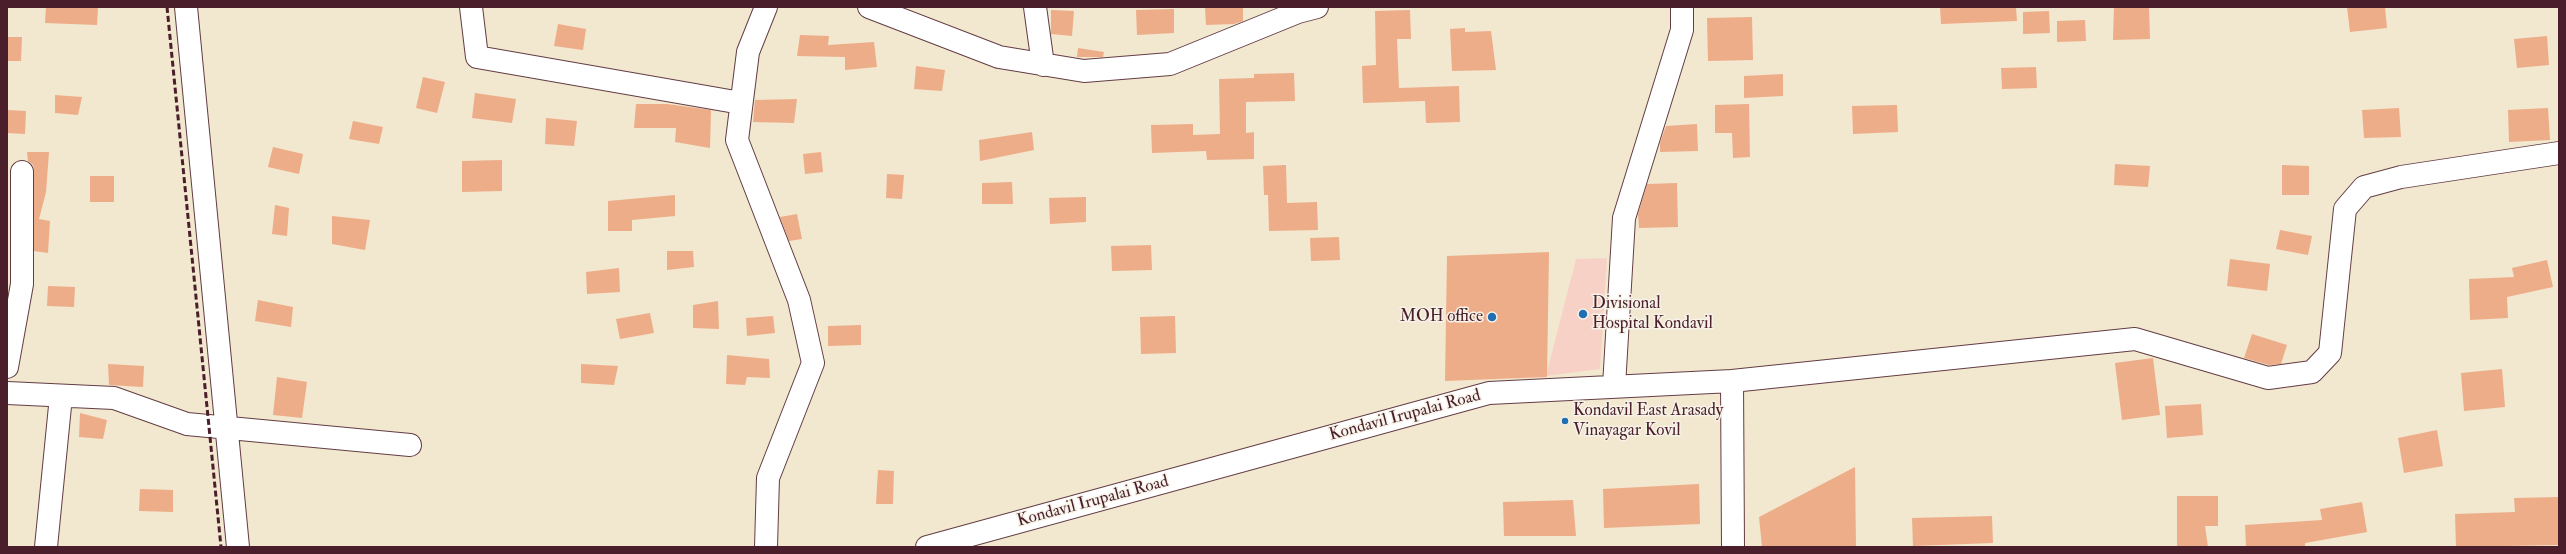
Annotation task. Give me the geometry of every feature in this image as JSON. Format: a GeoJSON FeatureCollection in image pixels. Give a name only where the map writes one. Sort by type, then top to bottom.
{"type":"FeatureCollection","features":[{"type":"Feature","properties":{"kind":"street"},"geometry":{"type":"LineString","coordinates":[[186,7],[238,547]]}},
{"type":"Feature","properties":{"kind":"street"},"geometry":{"type":"LineString","coordinates":[[471,7],[477,57],[741,102]]}},
{"type":"Feature","properties":{"kind":"street"},"geometry":{"type":"LineString","coordinates":[[766,7],[748,52],[737,140],[799,300],[813,363],[768,478],[766,547]]}},
{"type":"Feature","properties":{"kind":"street"},"geometry":{"type":"LineString","coordinates":[[869,7],[999,57],[1084,71],[1170,64],[1298,12],[1317,7]]}},
{"type":"Feature","properties":{"kind":"street"},"geometry":{"type":"LineString","coordinates":[[1035,7],[1043,65]]}},
{"type":"Feature","properties":{"kind":"street"},"geometry":{"type":"LineString","coordinates":[[1614,386],[1624,218],[1682,30],[1682,7]]}},
{"type":"Feature","properties":{"kind":"street","name":"Kondavil Irupalai Road"},"geometry":{"type":"LineString","coordinates":[[927,547],[1489,393],[1732,381],[2135,339],[2268,378],[2312,372],[2330,353],[2345,209],[2364,187],[2401,177],[2559,153]]}},
{"type":"Feature","properties":{"kind":"street"},"geometry":{"type":"LineString","coordinates":[[7,367],[22,284],[22,172]]}},
{"type":"Feature","properties":{"kind":"street"},"geometry":{"type":"LineString","coordinates":[[1732,381],[1733,547]]}},
{"type":"Feature","properties":{"kind":"street"},"geometry":{"type":"LineString","coordinates":[[7,393],[114,398],[187,424],[410,445]]}},
{"type":"Feature","properties":{"kind":"street"},"geometry":{"type":"LineString","coordinates":[[46,547],[61,396]]}},
{"type":"Feature","properties":{"kind":"shaded area","name":"Divisional Hospital Kondavil"},"geometry":{"type":"Polygon","coordinates":[[[1607,258],[1600,369],[1546,376],[1576,259],[1607,258]]]}},
{"type":"Feature","properties":{"kind":"building"},"geometry":{"type":"Polygon","coordinates":[[[46,7],[98,7],[97,25],[45,23],[46,7]]]}},
{"type":"Feature","properties":{"kind":"building"},"geometry":{"type":"Polygon","coordinates":[[[1205,7],[1243,7],[1243,21],[1234,24],[1206,25],[1205,7]]]}},
{"type":"Feature","properties":{"kind":"building"},"geometry":{"type":"Polygon","coordinates":[[[1940,7],[2016,7],[2017,21],[1941,24],[1940,7]]]}},
{"type":"Feature","properties":{"kind":"building"},"geometry":{"type":"Polygon","coordinates":[[[2114,7],[2149,7],[2150,39],[2113,40],[2114,7]]]}},
{"type":"Feature","properties":{"kind":"building"},"geometry":{"type":"Polygon","coordinates":[[[2347,7],[2385,7],[2387,28],[2350,32],[2347,7]]]}},
{"type":"Feature","properties":{"kind":"building"},"geometry":{"type":"Polygon","coordinates":[[[1174,9],[1174,33],[1137,35],[1136,10],[1174,9]]]}},
{"type":"Feature","properties":{"kind":"building"},"geometry":{"type":"Polygon","coordinates":[[[1051,10],[1074,11],[1072,36],[1051,34],[1051,10]]]}},
{"type":"Feature","properties":{"kind":"building"},"geometry":{"type":"Polygon","coordinates":[[[1410,10],[1411,39],[1397,39],[1399,88],[1459,86],[1460,122],[1426,123],[1425,101],[1363,103],[1362,66],[1376,65],[1375,11],[1410,10]]]}},
{"type":"Feature","properties":{"kind":"building"},"geometry":{"type":"Polygon","coordinates":[[[2049,11],[2050,33],[2023,34],[2023,12],[2049,11]]]}},
{"type":"Feature","properties":{"kind":"building"},"geometry":{"type":"Polygon","coordinates":[[[1752,17],[1753,60],[1708,61],[1707,18],[1752,17]]]}},
{"type":"Feature","properties":{"kind":"building"},"geometry":{"type":"Polygon","coordinates":[[[2085,20],[2086,41],[2057,42],[2057,21],[2085,20]]]}},
{"type":"Feature","properties":{"kind":"building"},"geometry":{"type":"Polygon","coordinates":[[[558,24],[586,29],[583,50],[554,46],[558,24]]]}},
{"type":"Feature","properties":{"kind":"building"},"geometry":{"type":"Polygon","coordinates":[[[1465,28],[1465,32],[1491,31],[1496,70],[1452,71],[1450,29],[1465,28]]]}},
{"type":"Feature","properties":{"kind":"building"},"geometry":{"type":"Polygon","coordinates":[[[800,35],[829,36],[828,45],[874,42],[877,67],[845,70],[845,57],[797,56],[800,35]]]}},
{"type":"Feature","properties":{"kind":"building"},"geometry":{"type":"Polygon","coordinates":[[[2547,36],[2549,65],[2517,68],[2514,39],[2547,36]]]}},
{"type":"Feature","properties":{"kind":"building"},"geometry":{"type":"Polygon","coordinates":[[[7,37],[22,37],[21,61],[7,61],[7,37]]]}},
{"type":"Feature","properties":{"kind":"building"},"geometry":{"type":"Polygon","coordinates":[[[1078,48],[1104,52],[1103,57],[1077,57],[1078,48]]]}},
{"type":"Feature","properties":{"kind":"building"},"geometry":{"type":"Polygon","coordinates":[[[916,66],[945,70],[942,91],[914,89],[916,66]]]}},
{"type":"Feature","properties":{"kind":"building"},"geometry":{"type":"Polygon","coordinates":[[[2036,67],[2037,88],[2002,89],[2001,68],[2036,67]]]}},
{"type":"Feature","properties":{"kind":"building"},"geometry":{"type":"Polygon","coordinates":[[[1294,73],[1295,101],[1246,102],[1246,133],[1254,132],[1254,159],[1207,160],[1206,151],[1152,153],[1151,125],[1193,124],[1193,135],[1220,134],[1219,79],[1254,78],[1254,74],[1294,73]]]}},
{"type":"Feature","properties":{"kind":"building"},"geometry":{"type":"Polygon","coordinates":[[[1783,74],[1783,96],[1744,98],[1744,76],[1783,74]]]}},
{"type":"Feature","properties":{"kind":"building"},"geometry":{"type":"Polygon","coordinates":[[[423,77],[445,82],[437,113],[416,108],[423,77]]]}},
{"type":"Feature","properties":{"kind":"building"},"geometry":{"type":"Polygon","coordinates":[[[475,93],[516,99],[512,123],[472,118],[475,93]]]}},
{"type":"Feature","properties":{"kind":"building"},"geometry":{"type":"Polygon","coordinates":[[[55,95],[82,97],[78,115],[55,113],[55,95]]]}},
{"type":"Feature","properties":{"kind":"building"},"geometry":{"type":"Polygon","coordinates":[[[797,99],[794,123],[753,122],[755,100],[797,99]]]}},
{"type":"Feature","properties":{"kind":"building"},"geometry":{"type":"Polygon","coordinates":[[[636,104],[667,104],[711,110],[710,148],[675,142],[676,128],[634,128],[636,104]]]}},
{"type":"Feature","properties":{"kind":"building"},"geometry":{"type":"Polygon","coordinates":[[[1749,104],[1750,157],[1733,158],[1732,133],[1715,133],[1715,105],[1749,104]]]}},
{"type":"Feature","properties":{"kind":"building"},"geometry":{"type":"Polygon","coordinates":[[[1897,105],[1898,132],[1853,134],[1852,106],[1897,105]]]}},
{"type":"Feature","properties":{"kind":"building"},"geometry":{"type":"Polygon","coordinates":[[[2399,108],[2401,137],[2364,138],[2362,110],[2399,108]]]}},
{"type":"Feature","properties":{"kind":"building"},"geometry":{"type":"Polygon","coordinates":[[[2548,108],[2550,140],[2509,142],[2508,110],[2548,108]]]}},
{"type":"Feature","properties":{"kind":"building"},"geometry":{"type":"Polygon","coordinates":[[[7,110],[26,111],[25,134],[7,133],[7,110]]]}},
{"type":"Feature","properties":{"kind":"building"},"geometry":{"type":"Polygon","coordinates":[[[546,118],[577,121],[574,146],[545,144],[546,118]]]}},
{"type":"Feature","properties":{"kind":"building"},"geometry":{"type":"Polygon","coordinates":[[[353,121],[383,127],[379,144],[349,139],[353,121]]]}},
{"type":"Feature","properties":{"kind":"building"},"geometry":{"type":"Polygon","coordinates":[[[1697,124],[1698,151],[1660,152],[1660,143],[1666,126],[1697,124]]]}},
{"type":"Feature","properties":{"kind":"building"},"geometry":{"type":"Polygon","coordinates":[[[1032,132],[1034,150],[980,161],[979,140],[1032,132]]]}},
{"type":"Feature","properties":{"kind":"building"},"geometry":{"type":"Polygon","coordinates":[[[273,147],[303,154],[299,174],[268,167],[273,147]]]}},
{"type":"Feature","properties":{"kind":"building"},"geometry":{"type":"Polygon","coordinates":[[[27,152],[49,152],[46,192],[39,219],[50,221],[48,253],[34,251],[34,172],[33,165],[28,161],[27,152]]]}},
{"type":"Feature","properties":{"kind":"building"},"geometry":{"type":"Polygon","coordinates":[[[821,152],[823,172],[805,174],[803,154],[821,152]]]}},
{"type":"Feature","properties":{"kind":"building"},"geometry":{"type":"Polygon","coordinates":[[[502,160],[502,191],[462,192],[462,161],[502,160]]]}},
{"type":"Feature","properties":{"kind":"building"},"geometry":{"type":"Polygon","coordinates":[[[2115,164],[2150,166],[2148,187],[2114,185],[2115,164]]]}},
{"type":"Feature","properties":{"kind":"building"},"geometry":{"type":"Polygon","coordinates":[[[1286,165],[1287,203],[1317,202],[1318,230],[1269,231],[1268,195],[1264,195],[1263,166],[1286,165]]]}},
{"type":"Feature","properties":{"kind":"building"},"geometry":{"type":"Polygon","coordinates":[[[2282,165],[2309,166],[2309,195],[2282,195],[2282,165]]]}},
{"type":"Feature","properties":{"kind":"building"},"geometry":{"type":"Polygon","coordinates":[[[887,174],[904,175],[902,199],[886,198],[887,174]]]}},
{"type":"Feature","properties":{"kind":"building"},"geometry":{"type":"Polygon","coordinates":[[[90,176],[114,176],[114,202],[90,202],[90,176]]]}},
{"type":"Feature","properties":{"kind":"building"},"geometry":{"type":"Polygon","coordinates":[[[1012,182],[1013,204],[982,204],[982,183],[1012,182]]]}},
{"type":"Feature","properties":{"kind":"building"},"geometry":{"type":"Polygon","coordinates":[[[1677,183],[1678,227],[1639,228],[1638,214],[1647,184],[1677,183]]]}},
{"type":"Feature","properties":{"kind":"building"},"geometry":{"type":"Polygon","coordinates":[[[675,195],[675,216],[632,220],[632,231],[608,231],[608,201],[675,195]]]}},
{"type":"Feature","properties":{"kind":"building"},"geometry":{"type":"Polygon","coordinates":[[[1086,197],[1086,222],[1050,224],[1049,198],[1086,197]]]}},
{"type":"Feature","properties":{"kind":"building"},"geometry":{"type":"Polygon","coordinates":[[[275,205],[289,208],[287,236],[272,234],[275,205]]]}},
{"type":"Feature","properties":{"kind":"building"},"geometry":{"type":"Polygon","coordinates":[[[797,214],[802,239],[789,241],[780,217],[797,214]]]}},
{"type":"Feature","properties":{"kind":"building"},"geometry":{"type":"Polygon","coordinates":[[[332,216],[370,220],[365,250],[332,244],[332,216]]]}},
{"type":"Feature","properties":{"kind":"building"},"geometry":{"type":"Polygon","coordinates":[[[2280,230],[2312,236],[2308,255],[2276,249],[2280,230]]]}},
{"type":"Feature","properties":{"kind":"building"},"geometry":{"type":"Polygon","coordinates":[[[1339,237],[1340,260],[1311,261],[1310,238],[1339,237]]]}},
{"type":"Feature","properties":{"kind":"building"},"geometry":{"type":"Polygon","coordinates":[[[1151,245],[1152,270],[1112,271],[1111,246],[1151,245]]]}},
{"type":"Feature","properties":{"kind":"building"},"geometry":{"type":"Polygon","coordinates":[[[667,251],[693,251],[694,267],[667,270],[667,251]]]}},
{"type":"Feature","properties":{"kind":"building"},"geometry":{"type":"Polygon","coordinates":[[[1549,252],[1547,377],[1445,381],[1447,256],[1549,252]]]}},
{"type":"Feature","properties":{"kind":"building"},"geometry":{"type":"Polygon","coordinates":[[[2230,259],[2270,264],[2267,291],[2227,286],[2230,259]]]}},
{"type":"Feature","properties":{"kind":"building"},"geometry":{"type":"Polygon","coordinates":[[[2547,260],[2553,287],[2507,297],[2508,318],[2470,320],[2469,279],[2514,277],[2512,268],[2547,260]]]}},
{"type":"Feature","properties":{"kind":"building"},"geometry":{"type":"Polygon","coordinates":[[[619,268],[620,292],[587,294],[586,272],[619,268]]]}},
{"type":"Feature","properties":{"kind":"building"},"geometry":{"type":"Polygon","coordinates":[[[48,286],[75,287],[74,307],[47,306],[48,286]]]}},
{"type":"Feature","properties":{"kind":"building"},"geometry":{"type":"Polygon","coordinates":[[[258,300],[293,307],[291,327],[255,321],[258,300]]]}},
{"type":"Feature","properties":{"kind":"building"},"geometry":{"type":"Polygon","coordinates":[[[718,301],[719,329],[693,328],[693,305],[718,301]]]}},
{"type":"Feature","properties":{"kind":"building"},"geometry":{"type":"Polygon","coordinates":[[[650,313],[654,333],[620,339],[616,319],[650,313]]]}},
{"type":"Feature","properties":{"kind":"building"},"geometry":{"type":"Polygon","coordinates":[[[773,316],[775,333],[747,336],[746,318],[773,316]]]}},
{"type":"Feature","properties":{"kind":"building"},"geometry":{"type":"Polygon","coordinates":[[[1175,316],[1176,353],[1141,354],[1140,317],[1175,316]]]}},
{"type":"Feature","properties":{"kind":"building"},"geometry":{"type":"Polygon","coordinates":[[[861,325],[861,345],[828,346],[828,326],[861,325]]]}},
{"type":"Feature","properties":{"kind":"building"},"geometry":{"type":"Polygon","coordinates":[[[2252,334],[2287,345],[2281,364],[2269,365],[2244,358],[2252,334]]]}},
{"type":"Feature","properties":{"kind":"building"},"geometry":{"type":"Polygon","coordinates":[[[727,355],[769,359],[770,378],[747,377],[745,385],[726,384],[727,355]]]}},
{"type":"Feature","properties":{"kind":"building"},"geometry":{"type":"Polygon","coordinates":[[[2153,358],[2160,415],[2122,420],[2115,363],[2153,358]]]}},
{"type":"Feature","properties":{"kind":"building"},"geometry":{"type":"Polygon","coordinates":[[[108,364],[144,366],[143,387],[109,385],[108,364]]]}},
{"type":"Feature","properties":{"kind":"building"},"geometry":{"type":"Polygon","coordinates":[[[581,364],[618,366],[614,385],[581,383],[581,364]]]}},
{"type":"Feature","properties":{"kind":"building"},"geometry":{"type":"Polygon","coordinates":[[[2502,369],[2505,407],[2464,411],[2461,373],[2502,369]]]}},
{"type":"Feature","properties":{"kind":"building"},"geometry":{"type":"Polygon","coordinates":[[[277,377],[307,382],[302,418],[273,415],[277,377]]]}},
{"type":"Feature","properties":{"kind":"building"},"geometry":{"type":"Polygon","coordinates":[[[2201,404],[2203,435],[2167,438],[2165,406],[2201,404]]]}},
{"type":"Feature","properties":{"kind":"building"},"geometry":{"type":"Polygon","coordinates":[[[80,413],[107,420],[103,439],[79,437],[80,413]]]}},
{"type":"Feature","properties":{"kind":"building"},"geometry":{"type":"Polygon","coordinates":[[[2437,430],[2443,466],[2404,473],[2398,438],[2437,430]]]}},
{"type":"Feature","properties":{"kind":"building"},"geometry":{"type":"Polygon","coordinates":[[[1855,467],[1856,547],[1762,547],[1759,517],[1855,467]]]}},
{"type":"Feature","properties":{"kind":"building"},"geometry":{"type":"Polygon","coordinates":[[[878,470],[894,471],[893,504],[876,504],[878,470]]]}},
{"type":"Feature","properties":{"kind":"building"},"geometry":{"type":"Polygon","coordinates":[[[1699,484],[1700,524],[1604,528],[1603,489],[1699,484]]]}},
{"type":"Feature","properties":{"kind":"building"},"geometry":{"type":"Polygon","coordinates":[[[140,489],[173,490],[173,512],[139,511],[140,489]]]}},
{"type":"Feature","properties":{"kind":"building"},"geometry":{"type":"Polygon","coordinates":[[[2177,496],[2218,496],[2218,526],[2205,526],[2208,547],[2177,547],[2177,496]]]}},
{"type":"Feature","properties":{"kind":"building"},"geometry":{"type":"Polygon","coordinates":[[[2559,497],[2559,545],[2456,547],[2455,514],[2515,512],[2514,498],[2559,497]]]}},
{"type":"Feature","properties":{"kind":"building"},"geometry":{"type":"Polygon","coordinates":[[[1573,500],[1576,536],[1504,536],[1503,502],[1573,500]]]}},
{"type":"Feature","properties":{"kind":"building"},"geometry":{"type":"Polygon","coordinates":[[[2362,502],[2367,532],[2305,543],[2305,547],[2246,547],[2245,525],[2322,520],[2320,509],[2362,502]]]}},
{"type":"Feature","properties":{"kind":"building"},"geometry":{"type":"Polygon","coordinates":[[[1992,516],[1993,543],[1913,546],[1912,518],[1992,516]]]}},
{"type":"Feature","properties":{"kind":"railway"},"geometry":{"type":"LineString","coordinates":[[167,7],[221,547]]}},
{"type":"Feature","properties":{"kind":"place","name":"Divisional Hospital Kondavil"},"geometry":{"type":"Point","coordinates":[1583,314]}},
{"type":"Feature","properties":{"kind":"place","name":"MOH office"},"geometry":{"type":"Point","coordinates":[1492,317]}},
{"type":"Feature","properties":{"kind":"place","name":"Kondavil East Arasady Vinayagar Kovil"},"geometry":{"type":"Point","coordinates":[1565,421]}}]}
